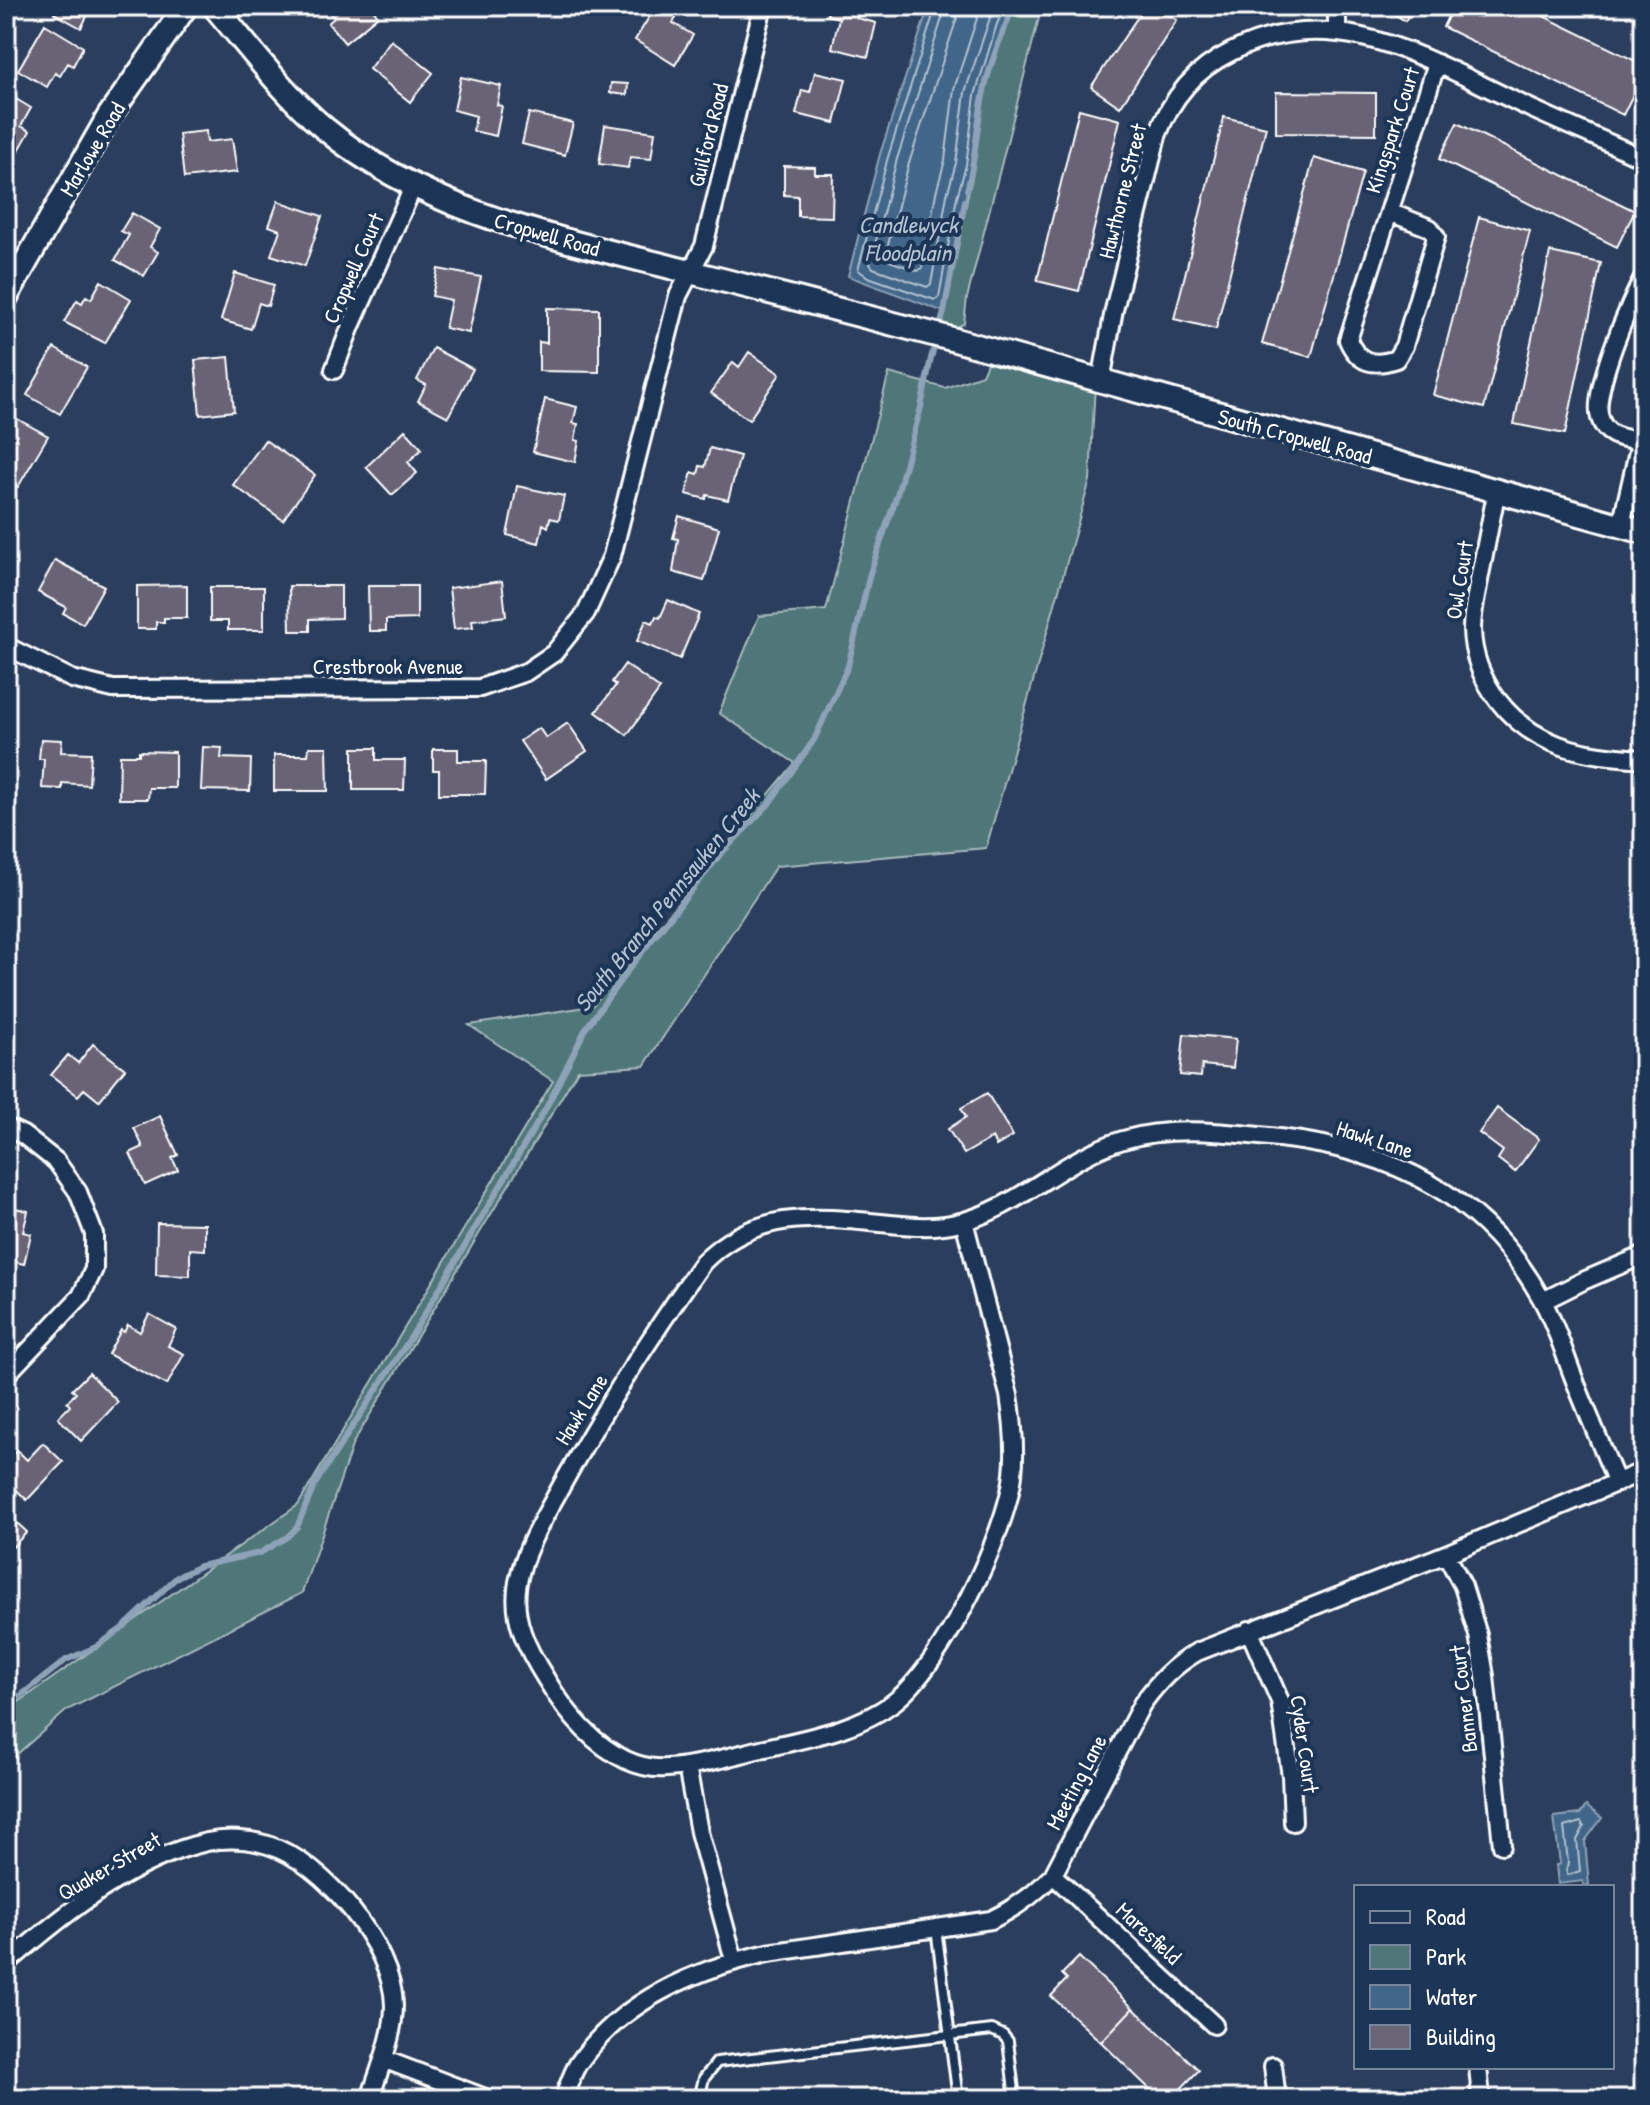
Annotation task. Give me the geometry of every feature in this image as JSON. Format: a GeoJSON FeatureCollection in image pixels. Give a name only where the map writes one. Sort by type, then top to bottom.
{"type":"FeatureCollection","features":[{"type":"Feature","properties":{"kind":"street","name":"Marlowe Road"},"geometry":{"type":"LineString","coordinates":[[6,297],[109,116],[186,6]]}},
{"type":"Feature","properties":{"kind":"street","name":"Cropwell Road"},"geometry":{"type":"LineString","coordinates":[[214,6],[283,86],[325,128],[373,163],[472,213],[549,236],[948,338]]}},
{"type":"Feature","properties":{"kind":"street","name":"Guilford Road"},"geometry":{"type":"LineString","coordinates":[[691,272],[704,246],[763,6]]}},
{"type":"Feature","properties":{"kind":"street"},"geometry":{"type":"LineString","coordinates":[[1337,6],[1337,32]]}},
{"type":"Feature","properties":{"kind":"street","name":"Hawthorne Street"},"geometry":{"type":"LineString","coordinates":[[1101,381],[1114,310],[1157,136],[1166,112],[1180,91],[1217,59],[1258,40],[1301,31],[1337,32],[1394,44],[1644,159]]}},
{"type":"Feature","properties":{"kind":"street","name":"Kingspark Court"},"geometry":{"type":"LineString","coordinates":[[1389,212],[1430,228],[1436,237],[1404,346],[1396,359],[1381,364],[1354,354],[1348,340],[1389,212],[1437,63]]}},
{"type":"Feature","properties":{"kind":"street","name":"Cropwell Court"},"geometry":{"type":"LineString","coordinates":[[334,370],[414,185]]}},
{"type":"Feature","properties":{"kind":"street","name":"Crestbrook Avenue"},"geometry":{"type":"LineString","coordinates":[[6,646],[72,679],[113,689],[480,688],[526,672],[554,653],[586,613],[612,556],[678,296],[691,272]]}},
{"type":"Feature","properties":{"kind":"street"},"geometry":{"type":"LineString","coordinates":[[1621,525],[1642,433],[1615,437],[1599,417],[1599,401],[1616,338],[1630,301],[1644,277]]}},
{"type":"Feature","properties":{"kind":"street","name":"South Cropwell Road"},"geometry":{"type":"LineString","coordinates":[[948,338],[1644,532]]}},
{"type":"Feature","properties":{"kind":"street","name":"Owl Court"},"geometry":{"type":"LineString","coordinates":[[1497,490],[1473,607],[1474,653],[1483,676],[1496,698],[1514,718],[1534,733],[1559,745],[1587,752],[1644,759]]}},
{"type":"Feature","properties":{"kind":"street"},"geometry":{"type":"LineString","coordinates":[[6,1127],[23,1135],[56,1161],[78,1192],[94,1234],[94,1269],[81,1296],[6,1375]]}},
{"type":"Feature","properties":{"kind":"street","name":"Hawk Lane"},"geometry":{"type":"LineString","coordinates":[[964,1221],[1009,1395],[1013,1422],[1013,1476],[991,1552],[942,1646],[912,1686],[894,1702],[873,1716],[850,1725],[687,1766],[646,1767],[606,1748],[570,1714],[529,1652],[516,1607],[518,1582],[536,1533],[612,1398],[703,1262],[720,1244],[743,1231],[768,1223],[793,1219],[927,1226],[964,1221],[1000,1208],[1092,1153],[1148,1134],[1190,1131],[1305,1141],[1393,1164],[1445,1192],[1492,1230],[1512,1252],[1543,1301],[1617,1483]]}},
{"type":"Feature","properties":{"kind":"street"},"geometry":{"type":"LineString","coordinates":[[1543,1301],[1644,1255]]}},
{"type":"Feature","properties":{"kind":"street","name":"Meeting Lane"},"geometry":{"type":"LineString","coordinates":[[563,2099],[576,2067],[598,2038],[625,2016],[686,1977],[734,1960],[798,1948],[991,1920],[1032,1896],[1053,1875],[1142,1704],[1159,1681],[1177,1664],[1197,1652],[1446,1554],[1644,1471]]}},
{"type":"Feature","properties":{"kind":"street","name":"Banner Court"},"geometry":{"type":"LineString","coordinates":[[1446,1554],[1463,1586],[1478,1635],[1502,1845]]}},
{"type":"Feature","properties":{"kind":"street","name":"Cyder Court"},"geometry":{"type":"LineString","coordinates":[[1249,1630],[1280,1701],[1291,1776],[1293,1822]]}},
{"type":"Feature","properties":{"kind":"street"},"geometry":{"type":"LineString","coordinates":[[687,1766],[699,1832],[734,1960]]}},
{"type":"Feature","properties":{"kind":"street","name":"Quaker Street"},"geometry":{"type":"LineString","coordinates":[[6,1964],[97,1893],[153,1861],[211,1841],[239,1840],[268,1845],[293,1857],[317,1874],[354,1915],[383,1957],[394,2004],[391,2028],[370,2099]]}},
{"type":"Feature","properties":{"kind":"street","name":"Maresfield"},"geometry":{"type":"LineString","coordinates":[[1053,1875],[1214,2025]]}},
{"type":"Feature","properties":{"kind":"street"},"geometry":{"type":"LineString","coordinates":[[383,2059],[488,2099]]}},
{"type":"Feature","properties":{"kind":"street"},"geometry":{"type":"LineString","coordinates":[[1273,2066],[1277,2099]]}},
{"type":"Feature","properties":{"kind":"street"},"geometry":{"type":"LineString","coordinates":[[1478,2069],[1481,2099]]}},
{"type":"Feature","properties":{"kind":"lane"},"geometry":{"type":"LineString","coordinates":[[936,1928],[958,2099]]}},
{"type":"Feature","properties":{"kind":"lane"},"geometry":{"type":"LineString","coordinates":[[699,2099],[704,2078],[717,2062],[992,2030],[1003,2035],[1009,2046],[1015,2099]]}},
{"type":"Feature","properties":{"kind":"green space"},"geometry":{"type":"Polygon","coordinates":[[[1014,6],[1042,6],[967,298],[964,323],[937,338],[974,166],[983,97],[1014,6]]]}},
{"type":"Feature","properties":{"kind":"green space"},"geometry":{"type":"Polygon","coordinates":[[[993,349],[1095,382],[1090,480],[986,848],[776,866],[644,1066],[578,1070],[353,1443],[302,1593],[67,1710],[6,1764],[6,1711],[298,1505],[553,1081],[469,1025],[592,1006],[795,763],[719,713],[759,616],[826,610],[889,373],[945,388],[982,375],[993,349]]]}},
{"type":"Feature","properties":{"kind":"water","name":"Candlewyck Floodplain"},"geometry":{"type":"Polygon","coordinates":[[[929,6],[1014,6],[983,97],[974,166],[944,312],[848,276],[880,154],[929,6]]]}},
{"type":"Feature","properties":{"kind":"water"},"geometry":{"type":"Polygon","coordinates":[[[1586,1806],[1602,1818],[1585,1841],[1589,1885],[1584,1885],[1583,1881],[1558,1884],[1556,1865],[1560,1864],[1554,1817],[1580,1814],[1586,1806]]]}},
{"type":"Feature","properties":{"kind":"building"},"geometry":{"type":"Polygon","coordinates":[[[58,6],[88,6],[91,9],[81,28],[54,13],[58,6]]]}},
{"type":"Feature","properties":{"kind":"building"},"geometry":{"type":"Polygon","coordinates":[[[325,6],[371,6],[378,16],[345,43],[328,23],[334,18],[325,6]]]}},
{"type":"Feature","properties":{"kind":"building"},"geometry":{"type":"Polygon","coordinates":[[[656,6],[672,6],[680,11],[673,23],[693,35],[675,65],[635,40],[656,6]]]}},
{"type":"Feature","properties":{"kind":"building"},"geometry":{"type":"Polygon","coordinates":[[[829,6],[860,6],[857,18],[876,23],[868,57],[832,48],[839,18],[827,15],[829,6]]]}},
{"type":"Feature","properties":{"kind":"building"},"geometry":{"type":"Polygon","coordinates":[[[1145,6],[1156,6],[1177,20],[1120,107],[1091,87],[1145,6]]]}},
{"type":"Feature","properties":{"kind":"building"},"geometry":{"type":"Polygon","coordinates":[[[1383,6],[1415,6],[1405,21],[1383,6]]]}},
{"type":"Feature","properties":{"kind":"building"},"geometry":{"type":"Polygon","coordinates":[[[1453,6],[1523,6],[1644,65],[1644,72],[1623,115],[1443,27],[1453,6]]]}},
{"type":"Feature","properties":{"kind":"building"},"geometry":{"type":"Polygon","coordinates":[[[45,24],[83,47],[73,66],[68,63],[60,76],[55,73],[47,87],[18,70],[45,24]]]}},
{"type":"Feature","properties":{"kind":"building"},"geometry":{"type":"Polygon","coordinates":[[[391,40],[433,73],[410,102],[369,69],[391,40]]]}},
{"type":"Feature","properties":{"kind":"building"},"geometry":{"type":"Polygon","coordinates":[[[815,72],[846,79],[835,123],[796,114],[802,90],[810,92],[815,72]]]}},
{"type":"Feature","properties":{"kind":"building"},"geometry":{"type":"Polygon","coordinates":[[[461,77],[501,86],[497,105],[502,106],[496,136],[473,131],[476,116],[454,110],[461,77]]]}},
{"type":"Feature","properties":{"kind":"building"},"geometry":{"type":"Polygon","coordinates":[[[611,83],[628,84],[627,95],[610,93],[611,83]]]}},
{"type":"Feature","properties":{"kind":"building"},"geometry":{"type":"Polygon","coordinates":[[[1276,92],[1376,93],[1376,134],[1276,133],[1276,92]]]}},
{"type":"Feature","properties":{"kind":"building"},"geometry":{"type":"Polygon","coordinates":[[[6,93],[31,108],[21,126],[30,131],[13,161],[6,157],[6,93]]]}},
{"type":"Feature","properties":{"kind":"building"},"geometry":{"type":"Polygon","coordinates":[[[1079,109],[1120,120],[1079,291],[1037,281],[1079,109]]]}},
{"type":"Feature","properties":{"kind":"building"},"geometry":{"type":"Polygon","coordinates":[[[529,113],[573,123],[565,155],[522,144],[529,113]]]}},
{"type":"Feature","properties":{"kind":"building"},"geometry":{"type":"Polygon","coordinates":[[[1224,117],[1266,127],[1216,329],[1174,319],[1224,117]]]}},
{"type":"Feature","properties":{"kind":"building"},"geometry":{"type":"Polygon","coordinates":[[[1457,123],[1635,211],[1617,247],[1439,159],[1457,123]]]}},
{"type":"Feature","properties":{"kind":"building"},"geometry":{"type":"Polygon","coordinates":[[[605,125],[655,132],[651,159],[630,157],[628,168],[599,164],[605,125]]]}},
{"type":"Feature","properties":{"kind":"building"},"geometry":{"type":"Polygon","coordinates":[[[206,131],[207,142],[232,139],[237,172],[184,178],[179,134],[206,131]]]}},
{"type":"Feature","properties":{"kind":"building"},"geometry":{"type":"Polygon","coordinates":[[[1314,158],[1363,172],[1311,357],[1262,344],[1314,158]]]}},
{"type":"Feature","properties":{"kind":"building"},"geometry":{"type":"Polygon","coordinates":[[[784,166],[815,167],[815,174],[833,174],[832,217],[798,216],[798,196],[784,195],[784,166]]]}},
{"type":"Feature","properties":{"kind":"building"},"geometry":{"type":"Polygon","coordinates":[[[278,201],[322,216],[305,266],[271,255],[280,230],[269,226],[278,201]]]}},
{"type":"Feature","properties":{"kind":"building"},"geometry":{"type":"Polygon","coordinates":[[[132,213],[160,229],[150,247],[158,252],[144,276],[115,260],[129,235],[121,231],[132,213]]]}},
{"type":"Feature","properties":{"kind":"building"},"geometry":{"type":"Polygon","coordinates":[[[1479,217],[1530,231],[1484,408],[1433,395],[1479,217]]]}},
{"type":"Feature","properties":{"kind":"building"},"geometry":{"type":"Polygon","coordinates":[[[1550,252],[1601,263],[1565,434],[1514,424],[1550,252]]]}},
{"type":"Feature","properties":{"kind":"building"},"geometry":{"type":"Polygon","coordinates":[[[438,269],[481,277],[469,333],[445,328],[451,300],[432,296],[438,269]]]}},
{"type":"Feature","properties":{"kind":"building"},"geometry":{"type":"Polygon","coordinates":[[[235,273],[274,285],[268,306],[259,303],[251,329],[221,320],[235,273]]]}},
{"type":"Feature","properties":{"kind":"building"},"geometry":{"type":"Polygon","coordinates":[[[101,281],[131,299],[105,343],[64,322],[77,300],[82,303],[86,296],[91,299],[101,281]]]}},
{"type":"Feature","properties":{"kind":"building"},"geometry":{"type":"Polygon","coordinates":[[[547,308],[599,309],[599,372],[539,371],[539,342],[547,343],[547,308]]]}},
{"type":"Feature","properties":{"kind":"building"},"geometry":{"type":"Polygon","coordinates":[[[54,348],[87,367],[60,414],[27,395],[54,348]]]}},
{"type":"Feature","properties":{"kind":"building"},"geometry":{"type":"Polygon","coordinates":[[[433,348],[473,369],[448,417],[418,401],[426,385],[417,380],[433,348]]]}},
{"type":"Feature","properties":{"kind":"building"},"geometry":{"type":"Polygon","coordinates":[[[749,352],[780,374],[749,420],[711,393],[733,362],[739,367],[749,352]]]}},
{"type":"Feature","properties":{"kind":"building"},"geometry":{"type":"Polygon","coordinates":[[[229,357],[234,411],[200,415],[195,360],[229,357]]]}},
{"type":"Feature","properties":{"kind":"building"},"geometry":{"type":"Polygon","coordinates":[[[545,399],[577,407],[573,423],[578,424],[575,440],[579,441],[575,462],[533,452],[545,399]]]}},
{"type":"Feature","properties":{"kind":"building"},"geometry":{"type":"Polygon","coordinates":[[[12,416],[48,436],[18,487],[6,480],[6,426],[12,416]]]}},
{"type":"Feature","properties":{"kind":"building"},"geometry":{"type":"Polygon","coordinates":[[[405,430],[422,449],[408,462],[417,473],[392,495],[366,467],[405,430]]]}},
{"type":"Feature","properties":{"kind":"building"},"geometry":{"type":"Polygon","coordinates":[[[265,440],[315,475],[283,520],[233,485],[265,440]]]}},
{"type":"Feature","properties":{"kind":"building"},"geometry":{"type":"Polygon","coordinates":[[[710,448],[740,456],[728,500],[686,494],[692,472],[698,474],[700,466],[705,467],[710,448]]]}},
{"type":"Feature","properties":{"kind":"building"},"geometry":{"type":"Polygon","coordinates":[[[517,486],[564,496],[559,520],[550,518],[548,527],[543,524],[539,543],[507,535],[517,486]]]}},
{"type":"Feature","properties":{"kind":"building"},"geometry":{"type":"Polygon","coordinates":[[[679,516],[719,528],[704,581],[673,572],[678,539],[673,538],[679,516]]]}},
{"type":"Feature","properties":{"kind":"building"},"geometry":{"type":"Polygon","coordinates":[[[55,560],[104,586],[83,624],[63,613],[66,607],[38,592],[55,560]]]}},
{"type":"Feature","properties":{"kind":"building"},"geometry":{"type":"Polygon","coordinates":[[[502,581],[506,616],[472,620],[473,627],[454,629],[449,588],[502,581]]]}},
{"type":"Feature","properties":{"kind":"building"},"geometry":{"type":"Polygon","coordinates":[[[187,585],[187,618],[164,618],[164,622],[156,622],[156,629],[137,629],[137,586],[187,585]]]}},
{"type":"Feature","properties":{"kind":"building"},"geometry":{"type":"Polygon","coordinates":[[[289,586],[341,586],[341,618],[310,619],[310,631],[290,631],[289,586]]]}},
{"type":"Feature","properties":{"kind":"building"},"geometry":{"type":"Polygon","coordinates":[[[368,586],[417,586],[417,619],[386,620],[386,631],[369,631],[368,586]]]}},
{"type":"Feature","properties":{"kind":"building"},"geometry":{"type":"Polygon","coordinates":[[[210,587],[264,587],[264,630],[228,630],[228,621],[210,621],[210,587]]]}},
{"type":"Feature","properties":{"kind":"building"},"geometry":{"type":"Polygon","coordinates":[[[668,600],[699,614],[680,659],[637,641],[646,620],[653,623],[656,616],[660,618],[668,600]]]}},
{"type":"Feature","properties":{"kind":"building"},"geometry":{"type":"Polygon","coordinates":[[[625,664],[660,689],[627,735],[596,712],[616,685],[612,682],[625,664]]]}},
{"type":"Feature","properties":{"kind":"building"},"geometry":{"type":"Polygon","coordinates":[[[568,723],[587,751],[546,779],[520,741],[539,728],[546,738],[568,723]]]}},
{"type":"Feature","properties":{"kind":"building"},"geometry":{"type":"Polygon","coordinates":[[[41,739],[62,740],[61,752],[91,753],[89,785],[62,783],[62,789],[42,788],[44,759],[39,759],[41,739]]]}},
{"type":"Feature","properties":{"kind":"building"},"geometry":{"type":"Polygon","coordinates":[[[203,747],[222,748],[221,758],[251,759],[250,791],[201,790],[203,747]]]}},
{"type":"Feature","properties":{"kind":"building"},"geometry":{"type":"Polygon","coordinates":[[[309,747],[327,747],[328,791],[274,791],[274,755],[308,755],[309,747]]]}},
{"type":"Feature","properties":{"kind":"building"},"geometry":{"type":"Polygon","coordinates":[[[353,748],[376,748],[376,760],[405,760],[404,790],[353,790],[353,748]]]}},
{"type":"Feature","properties":{"kind":"building"},"geometry":{"type":"Polygon","coordinates":[[[433,749],[458,749],[458,761],[486,761],[485,794],[439,794],[439,770],[433,770],[433,749]]]}},
{"type":"Feature","properties":{"kind":"building"},"geometry":{"type":"Polygon","coordinates":[[[139,751],[175,752],[175,788],[149,788],[148,799],[119,799],[120,755],[139,755],[139,751]]]}},
{"type":"Feature","properties":{"kind":"building"},"geometry":{"type":"Polygon","coordinates":[[[1184,1034],[1236,1039],[1233,1068],[1202,1065],[1201,1077],[1180,1075],[1184,1034]]]}},
{"type":"Feature","properties":{"kind":"building"},"geometry":{"type":"Polygon","coordinates":[[[93,1044],[125,1069],[99,1101],[84,1089],[78,1096],[51,1075],[68,1055],[78,1063],[93,1044]]]}},
{"type":"Feature","properties":{"kind":"building"},"geometry":{"type":"Polygon","coordinates":[[[987,1093],[1013,1136],[996,1146],[992,1138],[964,1154],[948,1129],[966,1117],[961,1108],[987,1093]]]}},
{"type":"Feature","properties":{"kind":"building"},"geometry":{"type":"Polygon","coordinates":[[[1497,1108],[1539,1139],[1515,1172],[1498,1159],[1503,1151],[1479,1133],[1497,1108]]]}},
{"type":"Feature","properties":{"kind":"building"},"geometry":{"type":"Polygon","coordinates":[[[160,1116],[178,1155],[172,1158],[178,1170],[145,1185],[130,1153],[143,1147],[134,1128],[160,1116]]]}},
{"type":"Feature","properties":{"kind":"building"},"geometry":{"type":"Polygon","coordinates":[[[6,1206],[28,1211],[23,1232],[31,1234],[24,1264],[6,1260],[6,1206]]]}},
{"type":"Feature","properties":{"kind":"building"},"geometry":{"type":"Polygon","coordinates":[[[157,1223],[205,1224],[205,1250],[190,1249],[190,1276],[156,1275],[157,1223]]]}},
{"type":"Feature","properties":{"kind":"building"},"geometry":{"type":"Polygon","coordinates":[[[149,1314],[176,1329],[168,1346],[184,1354],[167,1385],[108,1354],[121,1330],[124,1332],[128,1325],[140,1332],[149,1314]]]}},
{"type":"Feature","properties":{"kind":"building"},"geometry":{"type":"Polygon","coordinates":[[[89,1373],[118,1402],[81,1441],[58,1418],[70,1406],[67,1402],[76,1393],[72,1390],[89,1373]]]}},
{"type":"Feature","properties":{"kind":"building"},"geometry":{"type":"Polygon","coordinates":[[[43,1443],[63,1462],[27,1500],[6,1480],[6,1461],[17,1450],[27,1460],[43,1443]]]}},
{"type":"Feature","properties":{"kind":"building"},"geometry":{"type":"Polygon","coordinates":[[[6,1513],[27,1532],[6,1554],[6,1513]]]}},
{"type":"Feature","properties":{"kind":"building"},"geometry":{"type":"Polygon","coordinates":[[[1079,1957],[1133,2008],[1101,2042],[1051,1996],[1067,1979],[1062,1974],[1079,1957]]]}},
{"type":"Feature","properties":{"kind":"building"},"geometry":{"type":"Polygon","coordinates":[[[1133,2008],[1199,2070],[1171,2099],[1160,2099],[1101,2042],[1133,2008]]]}},
{"type":"Feature","properties":{"kind":"waterway","name":"South Branch Pennsauken Creek"},"geometry":{"type":"LineString","coordinates":[[967,190],[986,84],[1014,6]]}},
{"type":"Feature","properties":{"kind":"waterway","name":"South Branch Pennsauken Creek"},"geometry":{"type":"LineString","coordinates":[[6,1707],[66,1660],[96,1647],[124,1627],[177,1577],[200,1566],[260,1553],[287,1537],[297,1527],[315,1484],[411,1337],[546,1108],[586,1028],[634,962],[719,856],[768,805],[814,740],[848,666],[870,573],[896,498],[944,312],[965,201]]}}]}
